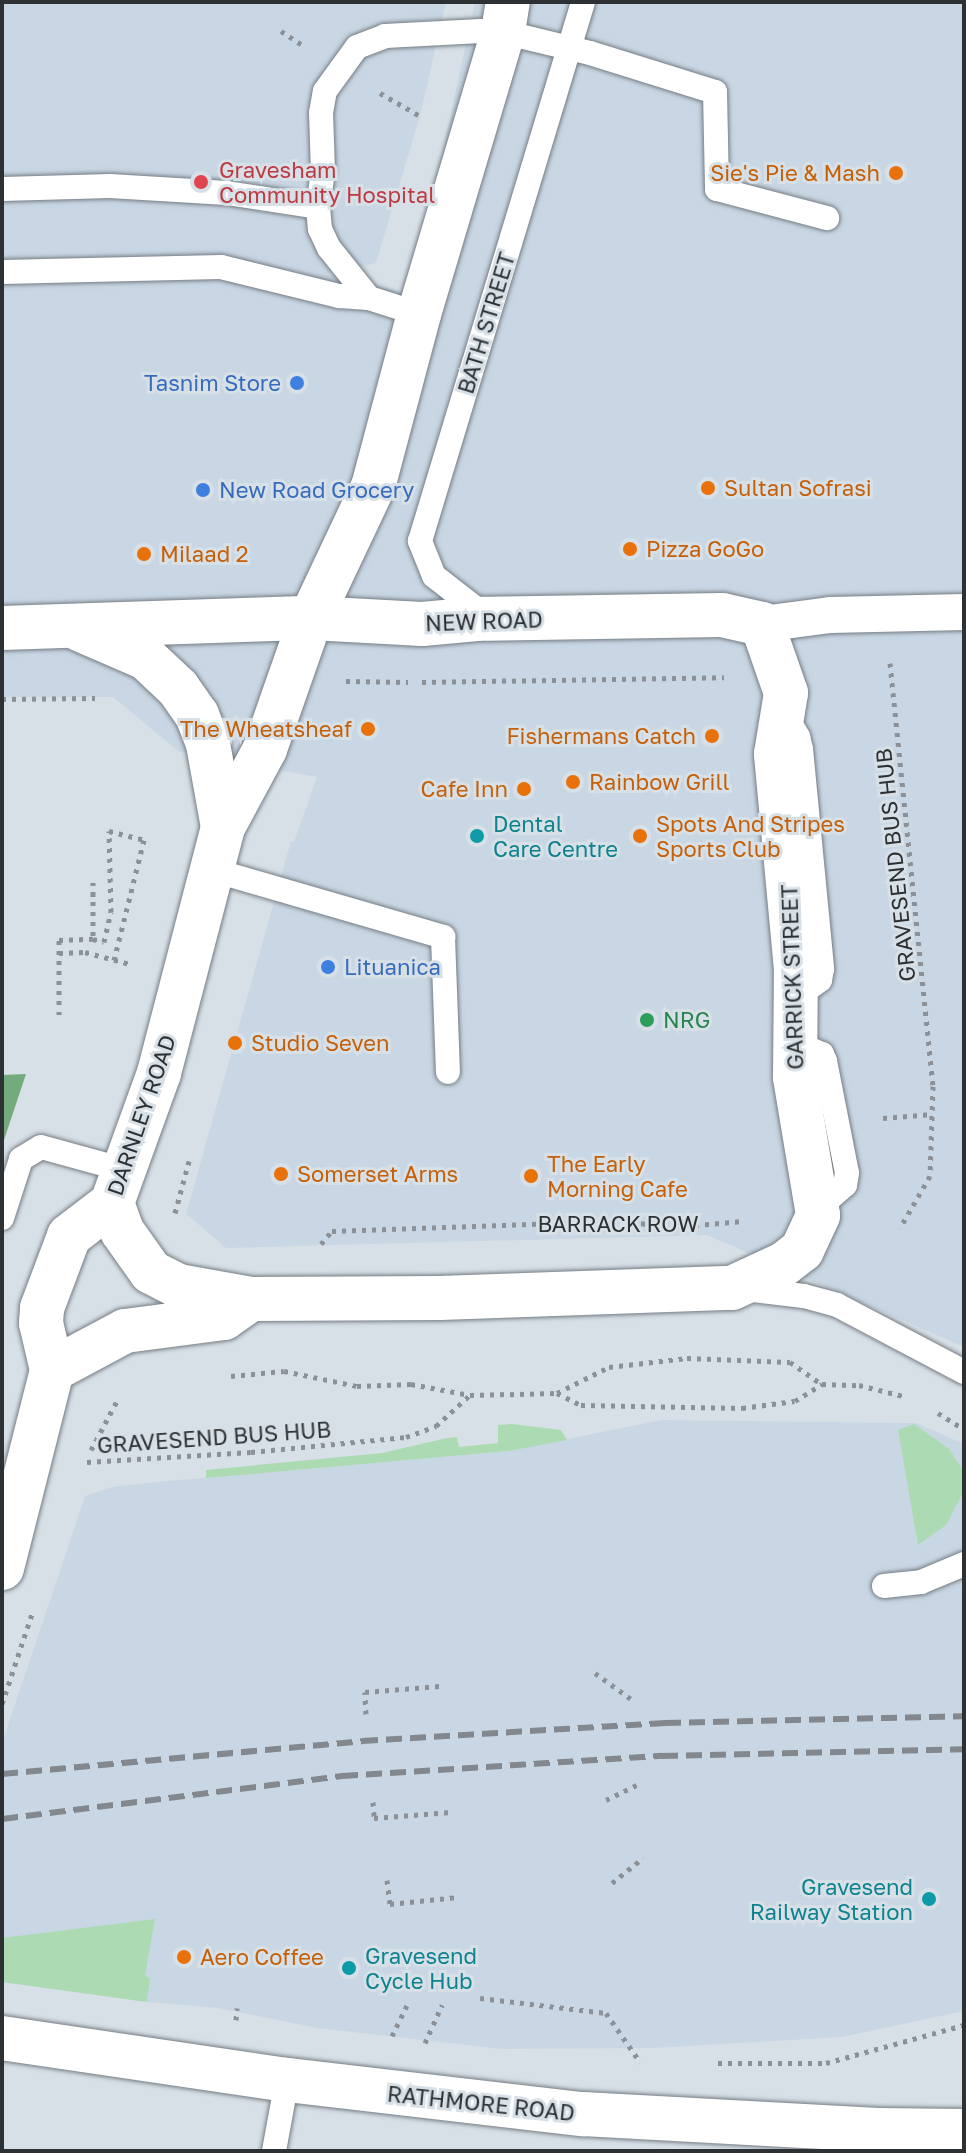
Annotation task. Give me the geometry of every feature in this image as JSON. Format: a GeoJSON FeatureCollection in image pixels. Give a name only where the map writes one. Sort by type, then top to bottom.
{"type":"FeatureCollection","features":[{"type":"Feature","properties":{"kind":"main road"},"geometry":{"type":"LineString","coordinates":[[223,827],[265,749],[311,618],[373,487],[419,314],[506,17]]}},
{"type":"Feature","properties":{"kind":"main road","name":"NEW ROAD"},"geometry":{"type":"LineString","coordinates":[[2,628],[311,618],[422,624],[489,619],[722,615],[762,624]]}},
{"type":"Feature","properties":{"kind":"main road"},"geometry":{"type":"LineString","coordinates":[[67,624],[146,658],[178,688],[197,715],[208,744],[223,827]]}},
{"type":"Feature","properties":{"kind":"main road"},"geometry":{"type":"LineString","coordinates":[[762,624],[783,694]]}},
{"type":"Feature","properties":{"kind":"main road","name":"GARRICK STREET"},"geometry":{"type":"LineString","coordinates":[[732,1288],[784,1264],[802,1250],[811,1235],[819,1208],[795,1077],[797,997],[776,754],[783,694]]}},
{"type":"Feature","properties":{"kind":"main road","name":"DARNLEY ROAD"},"geometry":{"type":"LineString","coordinates":[[3,1558],[52,1370],[41,1323],[51,1282],[69,1236],[118,1187],[159,1073],[223,827]]}},
{"type":"Feature","properties":{"kind":"main road"},"geometry":{"type":"LineString","coordinates":[[118,1187],[122,1231],[151,1272],[178,1286],[251,1299],[440,1298],[732,1288]]}},
{"type":"Feature","properties":{"kind":"main road"},"geometry":{"type":"LineString","coordinates":[[52,1370],[125,1331],[224,1318],[251,1299]]}},
{"type":"Feature","properties":{"kind":"main road","name":"RATHMORE ROAD"},"geometry":{"type":"LineString","coordinates":[[2,2038],[287,2080],[583,2114],[878,2130],[964,2131]]}},
{"type":"Feature","properties":{"kind":"street","name":"NEW ROAD"},"geometry":{"type":"LineString","coordinates":[[762,624],[830,615],[964,612]]}},
{"type":"Feature","properties":{"kind":"lane","name":"BATH STREET"},"geometry":{"type":"LineString","coordinates":[[489,619],[434,576],[420,541],[583,2]]}},
{"type":"Feature","properties":{"kind":"lane"},"geometry":{"type":"LineString","coordinates":[[369,298],[329,248],[320,229],[318,207],[323,172],[321,113],[325,91],[357,47],[385,36],[506,17],[570,48],[715,92],[717,189],[827,218]]}},
{"type":"Feature","properties":{"kind":"lane"},"geometry":{"type":"LineString","coordinates":[[2,189],[125,187],[227,193],[318,207]]}},
{"type":"Feature","properties":{"kind":"lane"},"geometry":{"type":"LineString","coordinates":[[2,272],[221,267],[339,296],[369,298],[419,314]]}},
{"type":"Feature","properties":{"kind":"lane"},"geometry":{"type":"LineString","coordinates":[[213,870],[443,937],[448,1072]]}},
{"type":"Feature","properties":{"kind":"lane"},"geometry":{"type":"LineString","coordinates":[[2,1218],[21,1159],[41,1147],[118,1187]]}},
{"type":"Feature","properties":{"kind":"lane"},"geometry":{"type":"LineString","coordinates":[[732,1288],[804,1296],[837,1305],[964,1372]]}},
{"type":"Feature","properties":{"kind":"lane"},"geometry":{"type":"LineString","coordinates":[[884,1586],[921,1582],[964,1564]]}},
{"type":"Feature","properties":{"kind":"lane"},"geometry":{"type":"LineString","coordinates":[[274,2151],[287,2080]]}},
{"type":"Feature","properties":{"kind":"path"},"geometry":{"type":"LineString","coordinates":[[281,31],[301,44]]}},
{"type":"Feature","properties":{"kind":"path","name":"GRAVESEND BUS HUB"},"geometry":{"type":"LineString","coordinates":[[885,613],[933,1114],[928,1182],[900,1228]]}},
{"type":"Feature","properties":{"kind":"path"},"geometry":{"type":"LineString","coordinates":[[337,681],[492,683],[783,694]]}},
{"type":"Feature","properties":{"kind":"path"},"geometry":{"type":"LineString","coordinates":[[2,699],[109,698]]}},
{"type":"Feature","properties":{"kind":"path"},"geometry":{"type":"LineString","coordinates":[[59,1015],[59,940],[93,939],[104,942],[111,912],[109,831],[144,840],[114,960]]}},
{"type":"Feature","properties":{"kind":"path"},"geometry":{"type":"LineString","coordinates":[[93,882],[93,939]]}},
{"type":"Feature","properties":{"kind":"path"},"geometry":{"type":"LineString","coordinates":[[129,979],[136,950]]}},
{"type":"Feature","properties":{"kind":"path"},"geometry":{"type":"LineString","coordinates":[[59,953],[85,952]]}},
{"type":"Feature","properties":{"kind":"path"},"geometry":{"type":"LineString","coordinates":[[874,1119],[933,1114]]}},
{"type":"Feature","properties":{"kind":"path"},"geometry":{"type":"LineString","coordinates":[[173,1222],[192,1150]]}},
{"type":"Feature","properties":{"kind":"path","name":"BARRACK ROW"},"geometry":{"type":"LineString","coordinates":[[316,1251],[332,1231],[621,1221],[675,1227],[750,1219]]}},
{"type":"Feature","properties":{"kind":"path"},"geometry":{"type":"LineString","coordinates":[[222,1376],[284,1371],[357,1386],[411,1384],[470,1395],[557,1393],[605,1368],[687,1358],[790,1362],[822,1384],[881,1389],[916,1401]]}},
{"type":"Feature","properties":{"kind":"path"},"geometry":{"type":"LineString","coordinates":[[557,1393],[581,1405],[742,1408],[795,1401],[822,1384]]}},
{"type":"Feature","properties":{"kind":"path","name":"GRAVESEND BUS HUB"},"geometry":{"type":"LineString","coordinates":[[127,1390],[112,1406],[87,1462],[211,1456],[406,1437],[433,1428],[470,1395]]}},
{"type":"Feature","properties":{"kind":"path"},"geometry":{"type":"LineString","coordinates":[[928,1406],[964,1429]]}},
{"type":"Feature","properties":{"kind":"path"},"geometry":{"type":"LineString","coordinates":[[595,1673],[631,1699]]}},
{"type":"Feature","properties":{"kind":"path"},"geometry":{"type":"LineString","coordinates":[[366,1714],[365,1692],[440,1686]]}},
{"type":"Feature","properties":{"kind":"path"},"geometry":{"type":"LineString","coordinates":[[606,1800],[639,1784]]}},
{"type":"Feature","properties":{"kind":"path"},"geometry":{"type":"LineString","coordinates":[[373,1802],[374,1818],[451,1812]]}},
{"type":"Feature","properties":{"kind":"path"},"geometry":{"type":"LineString","coordinates":[[612,1883],[643,1858]]}},
{"type":"Feature","properties":{"kind":"path"},"geometry":{"type":"LineString","coordinates":[[387,1880],[390,1904],[458,1897]]}},
{"type":"Feature","properties":{"kind":"path"},"geometry":{"type":"LineString","coordinates":[[480,1998],[606,2013],[641,2063]]}},
{"type":"Feature","properties":{"kind":"path"},"geometry":{"type":"LineString","coordinates":[[386,2047],[407,2005]]}},
{"type":"Feature","properties":{"kind":"path"},"geometry":{"type":"LineString","coordinates":[[422,2051],[442,2005]]}},
{"type":"Feature","properties":{"kind":"path"},"geometry":{"type":"LineString","coordinates":[[703,2063],[826,2063],[964,2025]]}},
{"type":"Feature","properties":{"kind":"path"},"geometry":{"type":"LineString","coordinates":[[625,2062],[656,2063]]}},
{"type":"Feature","properties":{"kind":"shaded area"},"geometry":{"type":"Polygon","coordinates":[[[2,2],[446,2],[420,116],[376,263],[327,274],[412,294],[475,2],[964,2],[964,1347],[707,1235],[226,1248],[186,1214],[291,841],[294,842],[317,777],[178,751],[113,697],[2,697],[2,2]]]}},
{"type":"Feature","properties":{"kind":"shaded area"},"geometry":{"type":"Polygon","coordinates":[[[661,1420],[916,1423],[964,1444],[964,2011],[842,2037],[654,2048],[501,2049],[317,2028],[218,2008],[147,2002],[2,1982],[2,1743],[85,1496],[112,1487],[146,1483],[509,1451],[661,1420]]]}},
{"type":"Feature","properties":{"kind":"green space"},"geometry":{"type":"Polygon","coordinates":[[[26,1074],[2,1146],[2,1075],[26,1074]]]}},
{"type":"Feature","properties":{"kind":"green space"},"geometry":{"type":"Polygon","coordinates":[[[914,1424],[949,1449],[964,1472],[964,1491],[946,1525],[918,1545],[898,1430],[914,1424]]]}},
{"type":"Feature","properties":{"kind":"green space"},"geometry":{"type":"Polygon","coordinates":[[[498,1425],[561,1430],[567,1440],[509,1451],[206,1478],[206,1470],[382,1453],[447,1438],[457,1437],[459,1447],[498,1443],[498,1425]]]}},
{"type":"Feature","properties":{"kind":"green space"},"geometry":{"type":"Polygon","coordinates":[[[155,1919],[145,1976],[150,1978],[147,2002],[2,1982],[2,1938],[155,1919]]]}},
{"type":"Feature","properties":{"kind":"railway"},"geometry":{"type":"LineString","coordinates":[[2,1774],[362,1741],[665,1723],[964,1716]]}},
{"type":"Feature","properties":{"kind":"railway"},"geometry":{"type":"LineString","coordinates":[[2,1819],[342,1776],[662,1756],[964,1749]]}},
{"type":"Feature","properties":{"kind":"place","name":"Sie's Pie & Mash"},"geometry":{"type":"Point","coordinates":[896,173]}},
{"type":"Feature","properties":{"kind":"place","name":"Gravesham Community Hospital"},"geometry":{"type":"Point","coordinates":[201,182]}},
{"type":"Feature","properties":{"kind":"place","name":"Tasnim Store"},"geometry":{"type":"Point","coordinates":[297,383]}},
{"type":"Feature","properties":{"kind":"place","name":"Sultan Sofrasi"},"geometry":{"type":"Point","coordinates":[708,488]}},
{"type":"Feature","properties":{"kind":"place","name":"New Road Grocery"},"geometry":{"type":"Point","coordinates":[203,490]}},
{"type":"Feature","properties":{"kind":"place","name":"Pizza GoGo"},"geometry":{"type":"Point","coordinates":[630,549]}},
{"type":"Feature","properties":{"kind":"place","name":"Milaad 2"},"geometry":{"type":"Point","coordinates":[144,554]}},
{"type":"Feature","properties":{"kind":"place","name":"The Wheatsheaf"},"geometry":{"type":"Point","coordinates":[368,729]}},
{"type":"Feature","properties":{"kind":"place","name":"Fishermans Catch"},"geometry":{"type":"Point","coordinates":[712,736]}},
{"type":"Feature","properties":{"kind":"place","name":"Rainbow Grill"},"geometry":{"type":"Point","coordinates":[573,782]}},
{"type":"Feature","properties":{"kind":"place","name":"Cafe Inn"},"geometry":{"type":"Point","coordinates":[524,789]}},
{"type":"Feature","properties":{"kind":"place","name":"Dental Care Centre"},"geometry":{"type":"Point","coordinates":[477,836]}},
{"type":"Feature","properties":{"kind":"place","name":"Spots And Stripes Sports Club"},"geometry":{"type":"Point","coordinates":[640,836]}},
{"type":"Feature","properties":{"kind":"place","name":"Lituanica"},"geometry":{"type":"Point","coordinates":[328,967]}},
{"type":"Feature","properties":{"kind":"place","name":"NRG"},"geometry":{"type":"Point","coordinates":[647,1020]}},
{"type":"Feature","properties":{"kind":"place","name":"Studio Seven"},"geometry":{"type":"Point","coordinates":[235,1043]}},
{"type":"Feature","properties":{"kind":"place","name":"Somerset Arms"},"geometry":{"type":"Point","coordinates":[281,1174]}},
{"type":"Feature","properties":{"kind":"place","name":"The Early Morning Cafe"},"geometry":{"type":"Point","coordinates":[531,1176]}},
{"type":"Feature","properties":{"kind":"place","name":"Gravesend Railway Station"},"geometry":{"type":"Point","coordinates":[929,1899]}},
{"type":"Feature","properties":{"kind":"place","name":"Aero Coffee"},"geometry":{"type":"Point","coordinates":[184,1957]}},
{"type":"Feature","properties":{"kind":"place","name":"Gravesend Cycle Hub"},"geometry":{"type":"Point","coordinates":[349,1968]}}]}
